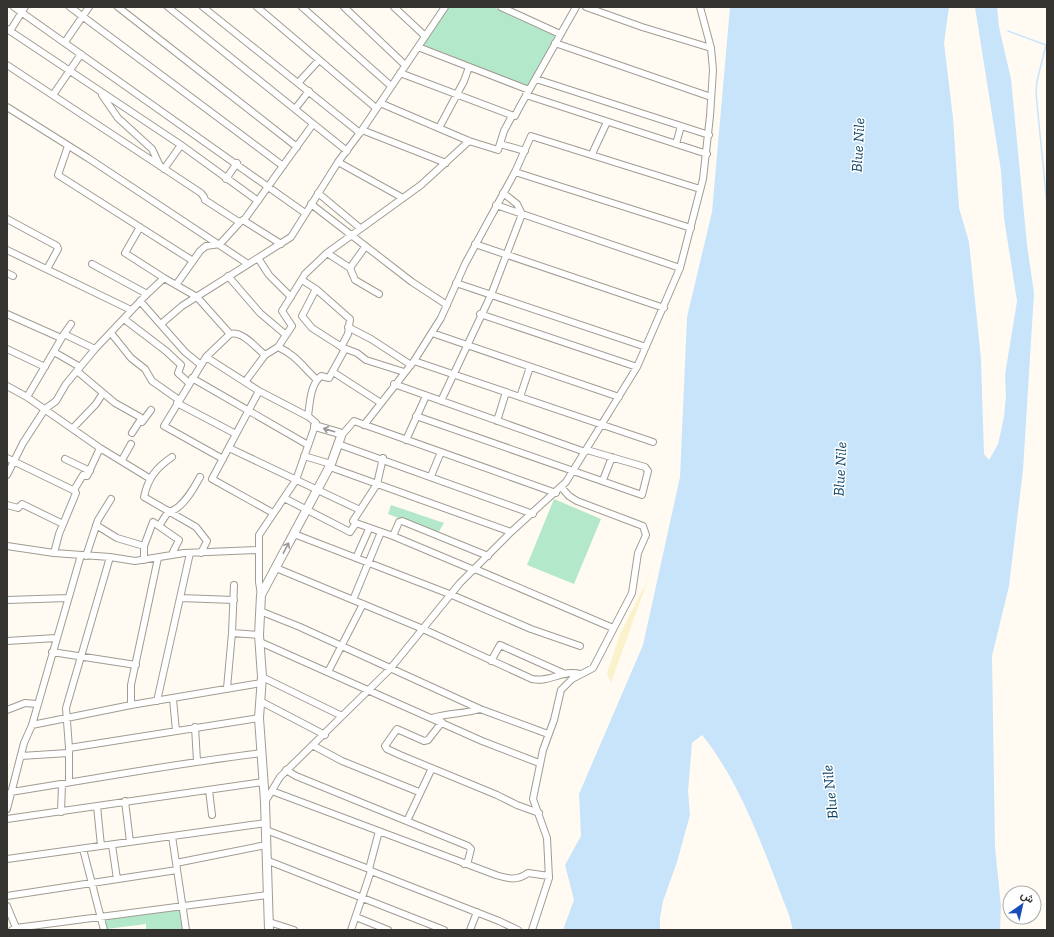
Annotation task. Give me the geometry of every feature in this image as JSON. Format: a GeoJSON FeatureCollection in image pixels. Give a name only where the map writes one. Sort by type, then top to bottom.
{"type":"FeatureCollection","features":[{"type":"Feature","properties":{"kind":"street"},"geometry":{"type":"LineString","coordinates":[[14,7],[24,10],[81,54],[306,213]]}},
{"type":"Feature","properties":{"kind":"street"},"geometry":{"type":"LineString","coordinates":[[70,7],[283,166]]}},
{"type":"Feature","properties":{"kind":"street"},"geometry":{"type":"LineString","coordinates":[[65,42],[89,7]]}},
{"type":"Feature","properties":{"kind":"street"},"geometry":{"type":"LineString","coordinates":[[118,7],[297,147]]}},
{"type":"Feature","properties":{"kind":"street"},"geometry":{"type":"LineString","coordinates":[[168,7],[346,151]]}},
{"type":"Feature","properties":{"kind":"street"},"geometry":{"type":"LineString","coordinates":[[203,7],[361,131],[446,163]]}},
{"type":"Feature","properties":{"kind":"street"},"geometry":{"type":"LineString","coordinates":[[257,7],[319,60],[378,105],[439,128],[468,141],[497,150],[504,131],[512,116],[515,116],[576,7]]}},
{"type":"Feature","properties":{"kind":"street"},"geometry":{"type":"LineString","coordinates":[[302,7],[391,86]]}},
{"type":"Feature","properties":{"kind":"street"},"geometry":{"type":"LineString","coordinates":[[344,7],[405,65]]}},
{"type":"Feature","properties":{"kind":"street"},"geometry":{"type":"LineString","coordinates":[[394,7],[425,36]]}},
{"type":"Feature","properties":{"kind":"street"},"geometry":{"type":"LineString","coordinates":[[501,7],[560,34]]}},
{"type":"Feature","properties":{"kind":"street"},"geometry":{"type":"LineString","coordinates":[[586,7],[642,27],[711,48]]}},
{"type":"Feature","properties":{"kind":"street"},"geometry":{"type":"LineString","coordinates":[[265,802],[286,770],[314,746],[390,669],[452,595],[460,583],[475,570],[511,532],[556,493],[586,451],[637,367],[664,308],[680,268],[691,228],[707,154],[713,70],[711,48],[700,7]]}},
{"type":"Feature","properties":{"kind":"street"},"geometry":{"type":"LineString","coordinates":[[161,324],[182,306],[291,237],[338,162],[418,48],[443,8]]}},
{"type":"Feature","properties":{"kind":"street"},"geometry":{"type":"LineString","coordinates":[[24,10],[8,30],[181,145],[258,201]]}},
{"type":"Feature","properties":{"kind":"street"},"geometry":{"type":"LineString","coordinates":[[555,44],[711,97]]}},
{"type":"Feature","properties":{"kind":"street"},"geometry":{"type":"LineString","coordinates":[[418,48],[607,122],[707,154]]}},
{"type":"Feature","properties":{"kind":"street"},"geometry":{"type":"LineString","coordinates":[[53,95],[81,54]]}},
{"type":"Feature","properties":{"kind":"street"},"geometry":{"type":"LineString","coordinates":[[299,82],[319,60]]}},
{"type":"Feature","properties":{"kind":"street"},"geometry":{"type":"LineString","coordinates":[[7,66],[203,195],[204,200],[281,244]]}},
{"type":"Feature","properties":{"kind":"street"},"geometry":{"type":"LineString","coordinates":[[439,128],[457,95],[469,67]]}},
{"type":"Feature","properties":{"kind":"street"},"geometry":{"type":"LineString","coordinates":[[400,73],[515,116]]}},
{"type":"Feature","properties":{"kind":"street"},"geometry":{"type":"LineString","coordinates":[[536,79],[709,135]]}},
{"type":"Feature","properties":{"kind":"street"},"geometry":{"type":"LineString","coordinates":[[95,88],[110,105],[118,118],[152,150],[162,168]]}},
{"type":"Feature","properties":{"kind":"street"},"geometry":{"type":"LineString","coordinates":[[295,109],[309,91]]}},
{"type":"Feature","properties":{"kind":"street"},"geometry":{"type":"LineString","coordinates":[[7,106],[220,244],[248,264]]}},
{"type":"Feature","properties":{"kind":"street"},"geometry":{"type":"LineString","coordinates":[[592,154],[607,122]]}},
{"type":"Feature","properties":{"kind":"street"},"geometry":{"type":"LineString","coordinates":[[176,285],[204,248],[220,244],[241,221],[258,201],[313,124]]}},
{"type":"Feature","properties":{"kind":"street"},"geometry":{"type":"LineString","coordinates":[[676,144],[681,126]]}},
{"type":"Feature","properties":{"kind":"street"},"geometry":{"type":"LineString","coordinates":[[364,425],[394,384],[413,363],[432,333],[447,305],[456,282],[475,244],[515,172],[532,135],[700,189]]}},
{"type":"Feature","properties":{"kind":"street"},"geometry":{"type":"LineString","coordinates":[[245,382],[265,355],[278,347],[292,326],[282,312],[305,274],[349,235],[403,198],[446,163],[468,141]]}},
{"type":"Feature","properties":{"kind":"street"},"geometry":{"type":"LineString","coordinates":[[500,144],[525,151]]}},
{"type":"Feature","properties":{"kind":"street"},"geometry":{"type":"LineString","coordinates":[[162,168],[181,145]]}},
{"type":"Feature","properties":{"kind":"street"},"geometry":{"type":"LineString","coordinates":[[68,146],[58,175],[193,261]]}},
{"type":"Feature","properties":{"kind":"street"},"geometry":{"type":"LineString","coordinates":[[338,162],[403,198]]}},
{"type":"Feature","properties":{"kind":"street"},"geometry":{"type":"LineString","coordinates":[[226,179],[237,164]]}},
{"type":"Feature","properties":{"kind":"street"},"geometry":{"type":"LineString","coordinates":[[515,172],[691,228]]}},
{"type":"Feature","properties":{"kind":"street"},"geometry":{"type":"LineString","coordinates":[[318,193],[360,228]]}},
{"type":"Feature","properties":{"kind":"street"},"geometry":{"type":"LineString","coordinates":[[441,401],[480,314],[491,294],[522,214],[517,204],[503,193]]}},
{"type":"Feature","properties":{"kind":"street"},"geometry":{"type":"LineString","coordinates":[[311,204],[349,235],[428,294],[447,305]]}},
{"type":"Feature","properties":{"kind":"street"},"geometry":{"type":"LineString","coordinates":[[496,205],[680,268]]}},
{"type":"Feature","properties":{"kind":"street"},"geometry":{"type":"LineString","coordinates":[[7,218],[58,248],[47,269]]}},
{"type":"Feature","properties":{"kind":"street"},"geometry":{"type":"LineString","coordinates":[[140,227],[125,253],[197,297],[230,334]]}},
{"type":"Feature","properties":{"kind":"street"},"geometry":{"type":"LineString","coordinates":[[475,244],[664,308]]}},
{"type":"Feature","properties":{"kind":"street"},"geometry":{"type":"LineString","coordinates":[[350,268],[365,247]]}},
{"type":"Feature","properties":{"kind":"street"},"geometry":{"type":"LineString","coordinates":[[7,250],[131,310]]}},
{"type":"Feature","properties":{"kind":"street"},"geometry":{"type":"LineString","coordinates":[[327,253],[350,268],[355,280],[379,294]]}},
{"type":"Feature","properties":{"kind":"street"},"geometry":{"type":"LineString","coordinates":[[258,258],[269,275],[291,297]]}},
{"type":"Feature","properties":{"kind":"street"},"geometry":{"type":"LineString","coordinates":[[92,264],[147,294]]}},
{"type":"Feature","properties":{"kind":"street"},"geometry":{"type":"LineString","coordinates":[[228,276],[260,314],[286,335]]}},
{"type":"Feature","properties":{"kind":"street"},"geometry":{"type":"LineString","coordinates":[[7,475],[22,442],[45,410],[56,401],[78,369],[95,349],[131,310],[164,278]]}},
{"type":"Feature","properties":{"kind":"street"},"geometry":{"type":"LineString","coordinates":[[302,280],[316,289],[350,319],[348,334],[333,372],[329,378],[321,376],[310,397],[308,416]]}},
{"type":"Feature","properties":{"kind":"street"},"geometry":{"type":"LineString","coordinates":[[456,282],[646,347]]}},
{"type":"Feature","properties":{"kind":"street"},"geometry":{"type":"LineString","coordinates":[[316,289],[302,316],[312,328],[343,348],[357,353],[366,360],[404,372]]}},
{"type":"Feature","properties":{"kind":"street"},"geometry":{"type":"LineString","coordinates":[[140,301],[185,352],[201,365]]}},
{"type":"Feature","properties":{"kind":"street"},"geometry":{"type":"LineString","coordinates":[[7,314],[95,349]]}},
{"type":"Feature","properties":{"kind":"street"},"geometry":{"type":"LineString","coordinates":[[480,314],[637,367]]}},
{"type":"Feature","properties":{"kind":"street"},"geometry":{"type":"LineString","coordinates":[[124,319],[166,351],[181,365],[178,373],[248,410],[308,445]]}},
{"type":"Feature","properties":{"kind":"street"},"geometry":{"type":"LineString","coordinates":[[27,397],[71,324]]}},
{"type":"Feature","properties":{"kind":"street"},"geometry":{"type":"LineString","coordinates":[[348,326],[413,363],[506,392],[653,442]]}},
{"type":"Feature","properties":{"kind":"street"},"geometry":{"type":"LineString","coordinates":[[111,332],[131,358],[144,369],[152,381],[178,401],[236,434]]}},
{"type":"Feature","properties":{"kind":"street"},"geometry":{"type":"LineString","coordinates":[[223,459],[164,426],[206,357],[230,334],[235,332],[241,334],[265,355]]}},
{"type":"Feature","properties":{"kind":"street"},"geometry":{"type":"LineString","coordinates":[[432,333],[619,397]]}},
{"type":"Feature","properties":{"kind":"street"},"geometry":{"type":"LineString","coordinates":[[278,347],[297,358],[302,366],[318,380]]}},
{"type":"Feature","properties":{"kind":"street"},"geometry":{"type":"LineString","coordinates":[[7,349],[45,367]]}},
{"type":"Feature","properties":{"kind":"street"},"geometry":{"type":"LineString","coordinates":[[54,352],[78,369],[115,403],[140,417],[140,421]]}},
{"type":"Feature","properties":{"kind":"street"},"geometry":{"type":"LineString","coordinates":[[206,357],[259,391],[308,416],[316,422],[296,480],[259,535],[258,550],[262,595],[260,611],[262,680],[259,718],[265,802],[269,928],[294,930]]}},
{"type":"Feature","properties":{"kind":"street"},"geometry":{"type":"LineString","coordinates":[[520,397],[530,367]]}},
{"type":"Feature","properties":{"kind":"street"},"geometry":{"type":"LineString","coordinates":[[333,372],[381,403]]}},
{"type":"Feature","properties":{"kind":"street"},"geometry":{"type":"LineString","coordinates":[[394,384],[586,451],[645,467],[648,471],[642,495],[603,480],[416,416]]}},
{"type":"Feature","properties":{"kind":"street"},"geometry":{"type":"LineString","coordinates":[[7,386],[27,397],[100,448],[122,460],[149,478]]}},
{"type":"Feature","properties":{"kind":"street"},"geometry":{"type":"LineString","coordinates":[[259,391],[212,479],[273,513]]}},
{"type":"Feature","properties":{"kind":"street"},"geometry":{"type":"LineString","coordinates":[[497,421],[506,392]]}},
{"type":"Feature","properties":{"kind":"street"},"geometry":{"type":"LineString","coordinates":[[73,428],[96,404],[103,393]]}},
{"type":"Feature","properties":{"kind":"street"},"geometry":{"type":"LineString","coordinates":[[406,440],[426,396]]}},
{"type":"Feature","properties":{"kind":"street"},"geometry":{"type":"LineString","coordinates":[[132,433],[140,421],[142,422],[151,410]]}},
{"type":"Feature","properties":{"kind":"street"},"geometry":{"type":"LineString","coordinates":[[262,595],[331,465],[340,440],[354,421],[556,493]]}},
{"type":"Feature","properties":{"kind":"street"},"geometry":{"type":"LineString","coordinates":[[314,426],[338,433],[340,440]]}},
{"type":"Feature","properties":{"kind":"street"},"geometry":{"type":"LineString","coordinates":[[340,440],[383,458],[533,514]]}},
{"type":"Feature","properties":{"kind":"street"},"geometry":{"type":"LineString","coordinates":[[122,460],[131,444]]}},
{"type":"Feature","properties":{"kind":"street"},"geometry":{"type":"LineString","coordinates":[[54,553],[63,524],[76,493],[74,490],[83,475],[87,476],[100,448]]}},
{"type":"Feature","properties":{"kind":"street"},"geometry":{"type":"LineString","coordinates":[[229,448],[360,510]]}},
{"type":"Feature","properties":{"kind":"street"},"geometry":{"type":"LineString","coordinates":[[431,476],[441,452]]}},
{"type":"Feature","properties":{"kind":"street"},"geometry":{"type":"LineString","coordinates":[[304,456],[511,532]]}},
{"type":"Feature","properties":{"kind":"street"},"geometry":{"type":"LineString","coordinates":[[172,457],[157,468],[149,478],[144,497],[194,526],[206,541],[201,553]]}},
{"type":"Feature","properties":{"kind":"street"},"geometry":{"type":"LineString","coordinates":[[603,480],[612,457]]}},
{"type":"Feature","properties":{"kind":"street"},"geometry":{"type":"LineString","coordinates":[[7,458],[74,490]]}},
{"type":"Feature","properties":{"kind":"street"},"geometry":{"type":"LineString","coordinates":[[383,458],[377,484],[353,520],[356,523],[368,529],[393,536],[613,628]]}},
{"type":"Feature","properties":{"kind":"street"},"geometry":{"type":"LineString","coordinates":[[65,459],[90,471]]}},
{"type":"Feature","properties":{"kind":"street"},"geometry":{"type":"LineString","coordinates":[[168,512],[173,512],[186,499],[200,477]]}},
{"type":"Feature","properties":{"kind":"street"},"geometry":{"type":"LineString","coordinates":[[532,930],[549,876],[547,838],[533,799],[539,763],[554,720],[561,690],[564,685],[580,674],[589,672],[593,668],[632,593],[635,583],[636,560],[646,535],[646,530],[643,526],[577,501],[569,496],[561,487]]}},
{"type":"Feature","properties":{"kind":"street"},"geometry":{"type":"LineString","coordinates":[[284,498],[350,532],[356,523]]}},
{"type":"Feature","properties":{"kind":"street"},"geometry":{"type":"LineString","coordinates":[[7,808],[68,598],[83,555],[96,525],[111,499]]}},
{"type":"Feature","properties":{"kind":"street"},"geometry":{"type":"LineString","coordinates":[[7,505],[18,508],[22,504],[63,524]]}},
{"type":"Feature","properties":{"kind":"street"},"geometry":{"type":"LineString","coordinates":[[159,526],[168,512]]}},
{"type":"Feature","properties":{"kind":"street"},"geometry":{"type":"LineString","coordinates":[[393,536],[399,522],[402,521],[488,556]]}},
{"type":"Feature","properties":{"kind":"street"},"geometry":{"type":"LineString","coordinates":[[144,560],[144,546],[152,523],[179,540],[172,554]]}},
{"type":"Feature","properties":{"kind":"street"},"geometry":{"type":"LineString","coordinates":[[96,525],[117,538],[144,546]]}},
{"type":"Feature","properties":{"kind":"street"},"geometry":{"type":"LineString","coordinates":[[356,558],[368,529]]}},
{"type":"Feature","properties":{"kind":"street"},"geometry":{"type":"LineString","coordinates":[[353,600],[381,532]]}},
{"type":"Feature","properties":{"kind":"street"},"geometry":{"type":"LineString","coordinates":[[294,534],[452,595],[531,629],[580,646]]}},
{"type":"Feature","properties":{"kind":"street"},"geometry":{"type":"LineString","coordinates":[[7,546],[54,553],[110,557],[135,562],[172,554],[258,550]]}},
{"type":"Feature","properties":{"kind":"street"},"geometry":{"type":"LineString","coordinates":[[157,701],[190,553]]}},
{"type":"Feature","properties":{"kind":"street"},"geometry":{"type":"LineString","coordinates":[[69,782],[66,708],[110,557]]}},
{"type":"Feature","properties":{"kind":"street"},"geometry":{"type":"LineString","coordinates":[[131,705],[131,684],[158,558]]}},
{"type":"Feature","properties":{"kind":"street"},"geometry":{"type":"LineString","coordinates":[[276,568],[424,629],[491,661],[539,681],[574,672],[580,674]]}},
{"type":"Feature","properties":{"kind":"street"},"geometry":{"type":"LineString","coordinates":[[227,688],[232,633],[234,585]]}},
{"type":"Feature","properties":{"kind":"street"},"geometry":{"type":"LineString","coordinates":[[7,600],[68,598]]}},
{"type":"Feature","properties":{"kind":"street"},"geometry":{"type":"LineString","coordinates":[[180,598],[234,600]]}},
{"type":"Feature","properties":{"kind":"street"},"geometry":{"type":"LineString","coordinates":[[328,672],[363,604]]}},
{"type":"Feature","properties":{"kind":"street"},"geometry":{"type":"LineString","coordinates":[[260,611],[279,618],[480,709],[548,734]]}},
{"type":"Feature","properties":{"kind":"street"},"geometry":{"type":"LineString","coordinates":[[232,633],[260,639],[328,672],[482,741],[539,763]]}},
{"type":"Feature","properties":{"kind":"street"},"geometry":{"type":"LineString","coordinates":[[7,641],[56,638]]}},
{"type":"Feature","properties":{"kind":"street"},"geometry":{"type":"LineString","coordinates":[[491,661],[500,645],[565,674]]}},
{"type":"Feature","properties":{"kind":"street"},"geometry":{"type":"LineString","coordinates":[[52,652],[136,665]]}},
{"type":"Feature","properties":{"kind":"street"},"geometry":{"type":"LineString","coordinates":[[32,725],[131,705],[173,699],[262,680],[342,716]]}},
{"type":"Feature","properties":{"kind":"street"},"geometry":{"type":"LineString","coordinates":[[173,699],[176,731]]}},
{"type":"Feature","properties":{"kind":"street"},"geometry":{"type":"LineString","coordinates":[[260,701],[325,735]]}},
{"type":"Feature","properties":{"kind":"street"},"geometry":{"type":"LineString","coordinates":[[7,710],[25,703],[37,704]]}},
{"type":"Feature","properties":{"kind":"street"},"geometry":{"type":"LineString","coordinates":[[432,718],[469,713],[480,709]]}},
{"type":"Feature","properties":{"kind":"street"},"geometry":{"type":"LineString","coordinates":[[21,756],[68,751],[195,727],[259,718]]}},
{"type":"Feature","properties":{"kind":"street"},"geometry":{"type":"LineString","coordinates":[[442,722],[428,740],[424,741],[397,730],[385,746],[387,749],[539,813]]}},
{"type":"Feature","properties":{"kind":"street"},"geometry":{"type":"LineString","coordinates":[[195,727],[197,761]]}},
{"type":"Feature","properties":{"kind":"street"},"geometry":{"type":"LineString","coordinates":[[314,746],[342,761],[419,792]]}},
{"type":"Feature","properties":{"kind":"street"},"geometry":{"type":"LineString","coordinates":[[11,792],[197,761],[262,753]]}},
{"type":"Feature","properties":{"kind":"street"},"geometry":{"type":"LineString","coordinates":[[407,821],[419,792],[432,768]]}},
{"type":"Feature","properties":{"kind":"street"},"geometry":{"type":"LineString","coordinates":[[286,770],[296,776],[470,848],[468,860],[464,864]]}},
{"type":"Feature","properties":{"kind":"street"},"geometry":{"type":"LineString","coordinates":[[7,819],[263,782]]}},
{"type":"Feature","properties":{"kind":"street"},"geometry":{"type":"LineString","coordinates":[[61,812],[62,784]]}},
{"type":"Feature","properties":{"kind":"street"},"geometry":{"type":"LineString","coordinates":[[209,790],[212,815]]}},
{"type":"Feature","properties":{"kind":"street"},"geometry":{"type":"LineString","coordinates":[[272,791],[464,864],[510,879],[523,876],[528,873],[549,876]]}},
{"type":"Feature","properties":{"kind":"street"},"geometry":{"type":"LineString","coordinates":[[125,801],[130,842]]}},
{"type":"Feature","properties":{"kind":"street"},"geometry":{"type":"LineString","coordinates":[[97,806],[102,846]]}},
{"type":"Feature","properties":{"kind":"street"},"geometry":{"type":"LineString","coordinates":[[7,859],[172,836],[266,826],[518,930]]}},
{"type":"Feature","properties":{"kind":"street"},"geometry":{"type":"LineString","coordinates":[[351,930],[370,870],[379,831]]}},
{"type":"Feature","properties":{"kind":"street"},"geometry":{"type":"LineString","coordinates":[[172,836],[186,930]]}},
{"type":"Feature","properties":{"kind":"street"},"geometry":{"type":"LineString","coordinates":[[112,845],[117,879]]}},
{"type":"Feature","properties":{"kind":"street"},"geometry":{"type":"LineString","coordinates":[[176,863],[266,846]]}},
{"type":"Feature","properties":{"kind":"street"},"geometry":{"type":"LineString","coordinates":[[82,849],[104,930]]}},
{"type":"Feature","properties":{"kind":"street"},"geometry":{"type":"LineString","coordinates":[[266,860],[444,930]]}},
{"type":"Feature","properties":{"kind":"street"},"geometry":{"type":"LineString","coordinates":[[7,896],[90,882],[177,870]]}},
{"type":"Feature","properties":{"kind":"street"},"geometry":{"type":"LineString","coordinates":[[7,906],[15,929],[267,895]]}},
{"type":"Feature","properties":{"kind":"street"},"geometry":{"type":"LineString","coordinates":[[470,930],[477,912]]}},
{"type":"Feature","properties":{"kind":"street"},"geometry":{"type":"LineString","coordinates":[[356,917],[388,930]]}},
{"type":"Feature","properties":{"kind":"green space"},"geometry":{"type":"Polygon","coordinates":[[[447,7],[493,7],[557,36],[529,87],[421,45],[447,7]]]}},
{"type":"Feature","properties":{"kind":"green space"},"geometry":{"type":"Polygon","coordinates":[[[554,499],[601,519],[574,584],[527,565],[554,499]]]}},
{"type":"Feature","properties":{"kind":"green space"},"geometry":{"type":"Polygon","coordinates":[[[391,505],[444,523],[438,533],[388,514],[391,505]]]}},
{"type":"Feature","properties":{"kind":"green space"},"geometry":{"type":"Polygon","coordinates":[[[181,907],[184,930],[146,930],[146,924],[107,929],[104,918],[181,907]]]}},
{"type":"Feature","properties":{"kind":"sand"},"geometry":{"type":"Polygon","coordinates":[[[657,554],[611,683],[607,673],[620,634],[645,585],[657,554]]]}},
{"type":"Feature","properties":{"kind":"water","name":"Blue Nile"},"geometry":{"type":"Polygon","coordinates":[[[730,7],[949,7],[944,43],[953,118],[959,208],[969,242],[981,359],[984,454],[989,460],[998,444],[1004,417],[1006,395],[1005,375],[1017,301],[1004,218],[1001,171],[975,7],[997,7],[999,27],[1011,79],[1027,245],[1034,293],[1023,470],[1009,586],[992,656],[995,847],[1001,906],[1000,930],[793,930],[789,915],[752,821],[729,776],[716,754],[702,735],[692,743],[688,791],[690,815],[677,862],[663,901],[660,918],[660,930],[563,930],[574,900],[565,865],[581,836],[579,794],[643,645],[680,477],[687,317],[712,212],[730,7]]]}},
{"type":"Feature","properties":{"kind":"waterway"},"geometry":{"type":"LineString","coordinates":[[1008,31],[1046,45]]}},
{"type":"Feature","properties":{"kind":"waterway"},"geometry":{"type":"LineString","coordinates":[[1046,45],[1037,81],[1036,93],[1047,205]]}}]}
